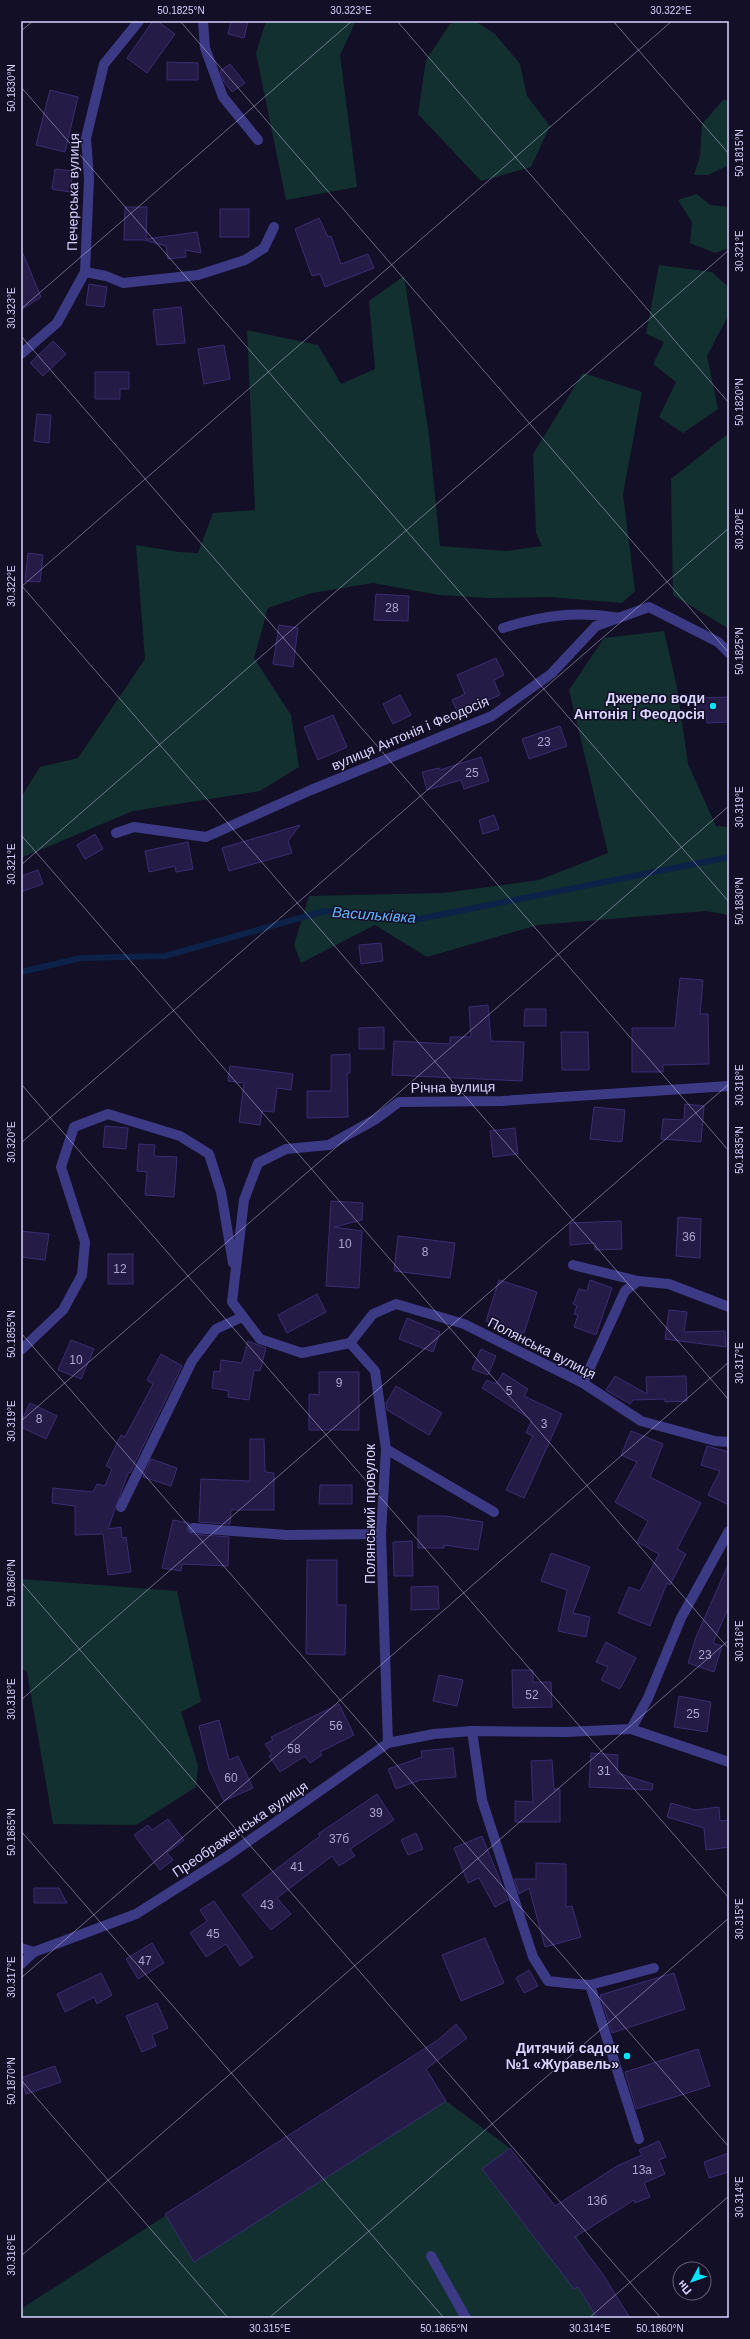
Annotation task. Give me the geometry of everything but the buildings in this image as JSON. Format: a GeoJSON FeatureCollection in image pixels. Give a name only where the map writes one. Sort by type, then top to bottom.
{"type":"FeatureCollection","features":[{"type":"Feature","properties":{"kind":"street","name":"Печерська вулиця"},"geometry":{"type":"LineString","coordinates":[[21,354],[58,323],[85,272],[90,179],[86,138],[104,64],[139,21]]}},
{"type":"Feature","properties":{"kind":"street"},"geometry":{"type":"LineString","coordinates":[[203,21],[205,48],[223,96],[258,140]]}},
{"type":"Feature","properties":{"kind":"street"},"geometry":{"type":"LineString","coordinates":[[85,272],[106,276],[123,283],[198,275],[245,260],[264,248],[274,227]]}},
{"type":"Feature","properties":{"kind":"street","name":"вулиця Антонія і Феодосія"},"geometry":{"type":"LineString","coordinates":[[116,833],[134,827],[206,837],[311,790],[492,716],[551,674],[596,626],[649,608],[718,642],[729,653]]}},
{"type":"Feature","properties":{"kind":"street"},"geometry":{"type":"LineString","coordinates":[[503,628],[529,620],[564,614],[592,614],[619,618]]}},
{"type":"Feature","properties":{"kind":"street","name":"Річна вулиця"},"geometry":{"type":"LineString","coordinates":[[350,1343],[302,1354],[260,1339],[232,1302],[244,1200],[258,1163],[286,1149],[329,1145],[376,1118],[399,1102],[502,1101],[729,1086]]}},
{"type":"Feature","properties":{"kind":"street"},"geometry":{"type":"LineString","coordinates":[[21,1350],[62,1310],[82,1275],[85,1242],[61,1167],[74,1127],[108,1114],[180,1136],[209,1154],[221,1192],[235,1274]]}},
{"type":"Feature","properties":{"kind":"street"},"geometry":{"type":"LineString","coordinates":[[573,1265],[638,1281],[669,1284],[729,1307]]}},
{"type":"Feature","properties":{"kind":"street"},"geometry":{"type":"LineString","coordinates":[[583,1383],[625,1291],[638,1281]]}},
{"type":"Feature","properties":{"kind":"street","name":"Полянська вулиця"},"geometry":{"type":"LineString","coordinates":[[350,1343],[373,1314],[396,1304],[464,1324],[583,1383],[641,1421],[715,1441],[729,1442]]}},
{"type":"Feature","properties":{"kind":"street"},"geometry":{"type":"LineString","coordinates":[[121,1507],[192,1362],[216,1329],[242,1317]]}},
{"type":"Feature","properties":{"kind":"street","name":"Полянський провулок"},"geometry":{"type":"LineString","coordinates":[[350,1343],[375,1371],[386,1449],[381,1534],[388,1743]]}},
{"type":"Feature","properties":{"kind":"street"},"geometry":{"type":"LineString","coordinates":[[386,1449],[494,1512]]}},
{"type":"Feature","properties":{"kind":"street"},"geometry":{"type":"LineString","coordinates":[[194,1528],[287,1535],[381,1534]]}},
{"type":"Feature","properties":{"kind":"street"},"geometry":{"type":"LineString","coordinates":[[729,1531],[681,1618],[648,1698],[631,1729],[729,1762]]}},
{"type":"Feature","properties":{"kind":"street","name":"Преображенська вулиця"},"geometry":{"type":"LineString","coordinates":[[34,1952],[136,1914],[226,1857],[388,1743],[434,1734],[472,1732],[566,1732],[631,1729]]}},
{"type":"Feature","properties":{"kind":"street"},"geometry":{"type":"LineString","coordinates":[[472,1732],[482,1800],[533,1957],[548,1981],[590,1985],[654,1968]]}},
{"type":"Feature","properties":{"kind":"street"},"geometry":{"type":"LineString","coordinates":[[21,1948],[34,1952]]}},
{"type":"Feature","properties":{"kind":"street"},"geometry":{"type":"LineString","coordinates":[[21,1964],[34,1952]]}},
{"type":"Feature","properties":{"kind":"street"},"geometry":{"type":"LineString","coordinates":[[590,1985],[639,2140]]}},
{"type":"Feature","properties":{"kind":"street"},"geometry":{"type":"LineString","coordinates":[[431,2256],[466,2318]]}},
{"type":"Feature","properties":{"kind":"green space"},"geometry":{"type":"Polygon","coordinates":[[[266,21],[356,21],[340,55],[357,187],[286,200],[256,53],[266,21]]]}},
{"type":"Feature","properties":{"kind":"green space"},"geometry":{"type":"Polygon","coordinates":[[[460,21],[475,21],[495,34],[520,64],[527,96],[550,126],[531,167],[481,181],[418,114],[426,60],[450,24],[460,21]]]}},
{"type":"Feature","properties":{"kind":"green space"},"geometry":{"type":"Polygon","coordinates":[[[724,99],[729,102],[729,165],[708,175],[694,175],[700,156],[702,124],[724,99]]]}},
{"type":"Feature","properties":{"kind":"green space"},"geometry":{"type":"Polygon","coordinates":[[[697,194],[710,205],[729,207],[729,248],[715,253],[690,243],[692,222],[678,200],[697,194]]]}},
{"type":"Feature","properties":{"kind":"green space"},"geometry":{"type":"Polygon","coordinates":[[[659,265],[712,272],[729,288],[729,314],[707,356],[718,409],[683,433],[659,417],[676,382],[653,364],[664,342],[646,334],[659,265]]]}},
{"type":"Feature","properties":{"kind":"green space"},"geometry":{"type":"Polygon","coordinates":[[[404,276],[429,435],[440,546],[506,551],[542,546],[536,533],[533,454],[583,373],[642,392],[623,494],[635,591],[622,603],[550,597],[487,598],[439,595],[373,583],[312,593],[268,608],[254,658],[291,715],[299,767],[260,791],[133,811],[21,858],[21,797],[40,767],[78,758],[145,659],[136,545],[179,552],[198,553],[213,513],[255,510],[247,330],[318,345],[341,384],[375,369],[369,301],[404,276]]]}},
{"type":"Feature","properties":{"kind":"green space"},"geometry":{"type":"Polygon","coordinates":[[[729,433],[729,629],[673,595],[671,479],[729,433]]]}},
{"type":"Feature","properties":{"kind":"green space"},"geometry":{"type":"Polygon","coordinates":[[[664,631],[677,687],[688,764],[716,826],[729,827],[729,915],[706,911],[538,925],[427,957],[375,925],[301,963],[294,945],[309,896],[443,893],[539,880],[608,853],[569,690],[604,638],[664,631]]]}},
{"type":"Feature","properties":{"kind":"green space"},"geometry":{"type":"Polygon","coordinates":[[[21,1579],[177,1591],[201,1702],[181,1712],[198,1765],[196,1787],[136,1825],[53,1824],[27,1672],[21,1668],[21,1579]]]}},
{"type":"Feature","properties":{"kind":"green space"},"geometry":{"type":"Polygon","coordinates":[[[416,2054],[446,2101],[510,2148],[571,2228],[630,2318],[21,2318],[21,2309],[416,2054]]]}},
{"type":"Feature","properties":{"kind":"waterway","name":"Васильківка"},"geometry":{"type":"LineString","coordinates":[[21,972],[81,958],[165,956],[325,911],[419,919],[729,857]]}},
{"type":"Feature","properties":{"kind":"place","name":"Джерело води Антонія і Феодосія"},"geometry":{"type":"Point","coordinates":[713,706]}},
{"type":"Feature","properties":{"kind":"place","name":"Дитячий садок №1 «Журавель»"},"geometry":{"type":"Point","coordinates":[627,2056]}}]}
